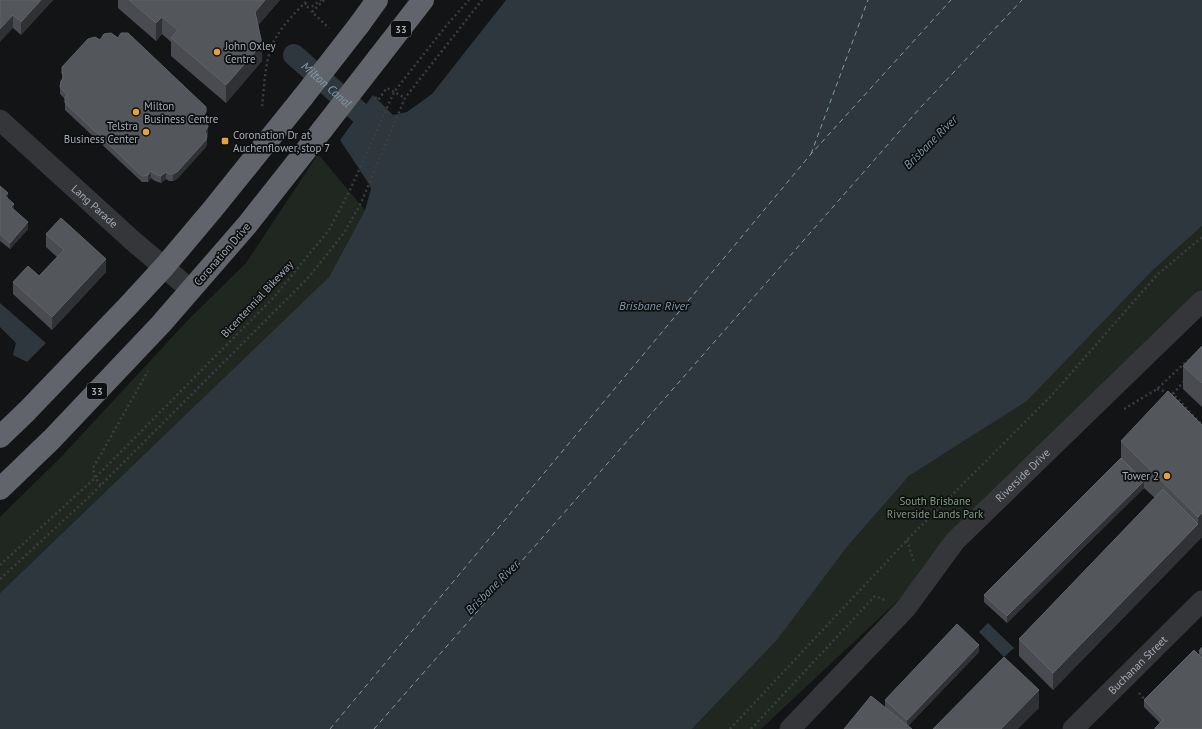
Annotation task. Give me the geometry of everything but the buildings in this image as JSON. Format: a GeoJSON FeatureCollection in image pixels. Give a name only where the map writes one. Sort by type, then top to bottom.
{"type":"FeatureCollection","features":[{"type":"Feature","properties":{"kind":"highway"},"geometry":{"type":"LineString","coordinates":[[0,437],[27,411],[164,267],[303,97],[377,0]]}},
{"type":"Feature","properties":{"kind":"highway","name":"Coronation Drive"},"geometry":{"type":"LineString","coordinates":[[0,490],[52,439],[161,324],[191,290],[247,225],[423,0]]}},
{"type":"Feature","properties":{"kind":"street","name":"Lang Parade"},"geometry":{"type":"LineString","coordinates":[[0,120],[132,241],[191,290]]}},
{"type":"Feature","properties":{"kind":"street","name":"Riverside Drive"},"geometry":{"type":"LineString","coordinates":[[790,729],[906,608],[955,541],[1202,301]]}},
{"type":"Feature","properties":{"kind":"street","name":"Buchanan Street"},"geometry":{"type":"LineString","coordinates":[[1073,729],[1202,601]]}},
{"type":"Feature","properties":{"kind":"path"},"geometry":{"type":"LineString","coordinates":[[309,0],[305,5],[307,7],[311,7],[322,0]]}},
{"type":"Feature","properties":{"kind":"path"},"geometry":{"type":"LineString","coordinates":[[262,106],[270,51],[279,33],[300,7],[309,0]]}},
{"type":"Feature","properties":{"kind":"path"},"geometry":{"type":"LineString","coordinates":[[315,15],[312,12],[322,0]]}},
{"type":"Feature","properties":{"kind":"path","name":"Bicentennial Bikeway"},"geometry":{"type":"LineString","coordinates":[[0,565],[95,478],[274,296],[328,230],[350,190],[394,92],[446,26],[469,0]]}},
{"type":"Feature","properties":{"kind":"path"},"geometry":{"type":"LineString","coordinates":[[0,579],[101,485],[308,278],[344,233],[361,203],[405,98],[482,0]]}},
{"type":"Feature","properties":{"kind":"path"},"geometry":{"type":"LineString","coordinates":[[378,100],[387,88],[405,98]]}},
{"type":"Feature","properties":{"kind":"path"},"geometry":{"type":"LineString","coordinates":[[730,729],[907,540],[1052,395],[1157,275],[1202,237]]}},
{"type":"Feature","properties":{"kind":"path"},"geometry":{"type":"LineString","coordinates":[[1120,411],[1157,389],[1191,358]]}},
{"type":"Feature","properties":{"kind":"path"},"geometry":{"type":"LineString","coordinates":[[101,485],[95,478],[93,468],[148,371]]}},
{"type":"Feature","properties":{"kind":"path"},"geometry":{"type":"LineString","coordinates":[[1173,394],[1188,377]]}},
{"type":"Feature","properties":{"kind":"path"},"geometry":{"type":"LineString","coordinates":[[1157,389],[1173,394],[1202,425]]}},
{"type":"Feature","properties":{"kind":"path"},"geometry":{"type":"LineString","coordinates":[[751,729],[875,596],[906,608]]}},
{"type":"Feature","properties":{"kind":"path"},"geometry":{"type":"LineString","coordinates":[[1137,691],[1148,703]]}},
{"type":"Feature","properties":{"kind":"green space"},"geometry":{"type":"Polygon","coordinates":[[[318,154],[365,210],[329,277],[0,593],[0,517],[62,456],[188,320],[246,263],[318,154]]]}},
{"type":"Feature","properties":{"kind":"green space","name":"South Brisbane Riverside Lands Park"},"geometry":{"type":"Polygon","coordinates":[[[1202,226],[1202,316],[761,729],[692,729],[777,640],[847,547],[909,476],[1027,401],[1152,271],[1202,226]]]}},
{"type":"Feature","properties":{"kind":"water","name":"Brisbane River"},"geometry":{"type":"Polygon","coordinates":[[[506,0],[1202,0],[1202,226],[1152,271],[1027,401],[909,476],[847,547],[777,640],[692,729],[0,729],[0,593],[329,277],[365,210],[371,189],[340,140],[373,95],[393,115],[407,112],[432,94],[506,0]]]}},
{"type":"Feature","properties":{"kind":"water"},"geometry":{"type":"Polygon","coordinates":[[[0,303],[46,343],[27,362],[13,355],[16,343],[0,327],[0,303]]]}},
{"type":"Feature","properties":{"kind":"water"},"geometry":{"type":"Polygon","coordinates":[[[988,623],[1014,648],[1004,657],[979,632],[988,623]]]}},
{"type":"Feature","properties":{"kind":"waterway","name":"Milton Canal"},"geometry":{"type":"LineString","coordinates":[[294,55],[360,113]]}},
{"type":"Feature","properties":{"kind":"ferry route"},"geometry":{"type":"LineString","coordinates":[[811,154],[868,0]]}},
{"type":"Feature","properties":{"kind":"ferry route"},"geometry":{"type":"LineString","coordinates":[[330,729],[811,154],[951,0]]}},
{"type":"Feature","properties":{"kind":"ferry route"},"geometry":{"type":"LineString","coordinates":[[374,729],[920,108],[1022,0]]}},
{"type":"Feature","properties":{"kind":"place","name":"John Oxley Centre"},"geometry":{"type":"Point","coordinates":[217,52]}},
{"type":"Feature","properties":{"kind":"place","name":"Milton Business Centre"},"geometry":{"type":"Point","coordinates":[136,112]}},
{"type":"Feature","properties":{"kind":"place","name":"Telstra Business Center"},"geometry":{"type":"Point","coordinates":[146,132]}},
{"type":"Feature","properties":{"kind":"place","name":"Coronation Dr at Auchenflower, stop 7"},"geometry":{"type":"Point","coordinates":[225,141]}},
{"type":"Feature","properties":{"kind":"place","name":"Tower 2"},"geometry":{"type":"Point","coordinates":[1167,476]}}]}
